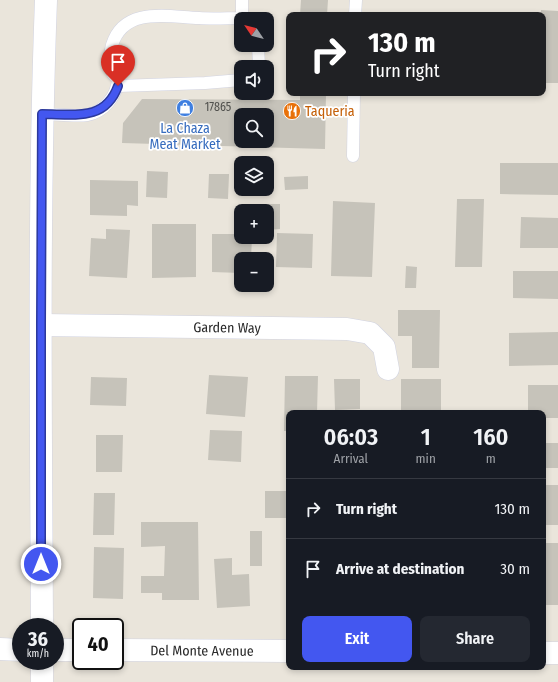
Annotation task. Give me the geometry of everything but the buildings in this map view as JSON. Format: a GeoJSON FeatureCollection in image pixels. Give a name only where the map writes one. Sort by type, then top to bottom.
{"type":"FeatureCollection","features":[{"type":"Feature","properties":{"kind":"street"},"geometry":{"type":"LineString","coordinates":[[42,618],[42,114],[46,0]]}},
{"type":"Feature","properties":{"kind":"street","name":"Garden Way"},"geometry":{"type":"LineString","coordinates":[[41,325],[347,329],[370,333],[384,347],[388,369]]}},
{"type":"Feature","properties":{"kind":"street"},"geometry":{"type":"LineString","coordinates":[[0,650],[12,650]]}},
{"type":"Feature","properties":{"kind":"street","name":"Del Monte Avenue"},"geometry":{"type":"LineString","coordinates":[[124,650],[286,651]]}},
{"type":"Feature","properties":{"kind":"street"},"geometry":{"type":"LineString","coordinates":[[546,653],[558,653]]}},
{"type":"Feature","properties":{"kind":"street"},"geometry":{"type":"LineString","coordinates":[[42,670],[42,682]]}},
{"type":"Feature","properties":{"kind":"lane"},"geometry":{"type":"LineString","coordinates":[[242,0],[244,12]]}},
{"type":"Feature","properties":{"kind":"lane"},"geometry":{"type":"LineString","coordinates":[[355,12],[356,0]]}},
{"type":"Feature","properties":{"kind":"lane"},"geometry":{"type":"LineString","coordinates":[[42,114],[87,115],[98,111],[108,104],[114,97],[118,86],[118,79],[111,72],[111,48],[115,36],[123,26],[138,18],[152,15],[201,18],[234,18]]}},
{"type":"Feature","properties":{"kind":"lane"},"geometry":{"type":"LineString","coordinates":[[118,86],[234,81]]}},
{"type":"Feature","properties":{"kind":"lane"},"geometry":{"type":"LineString","coordinates":[[353,156],[354,96]]}},
{"type":"Feature","properties":{"kind":"place","name":"La Chaza Meat Market"},"geometry":{"type":"Point","coordinates":[185,108]}},
{"type":"Feature","properties":{"kind":"place","name":"Taqueria"},"geometry":{"type":"Point","coordinates":[292,111]}},
{"type":"Feature","properties":{"kind":"route"},"geometry":{"type":"LineString","coordinates":[[41,564],[42,114],[87,115],[98,111],[108,104],[114,97],[118,86]]}}]}
